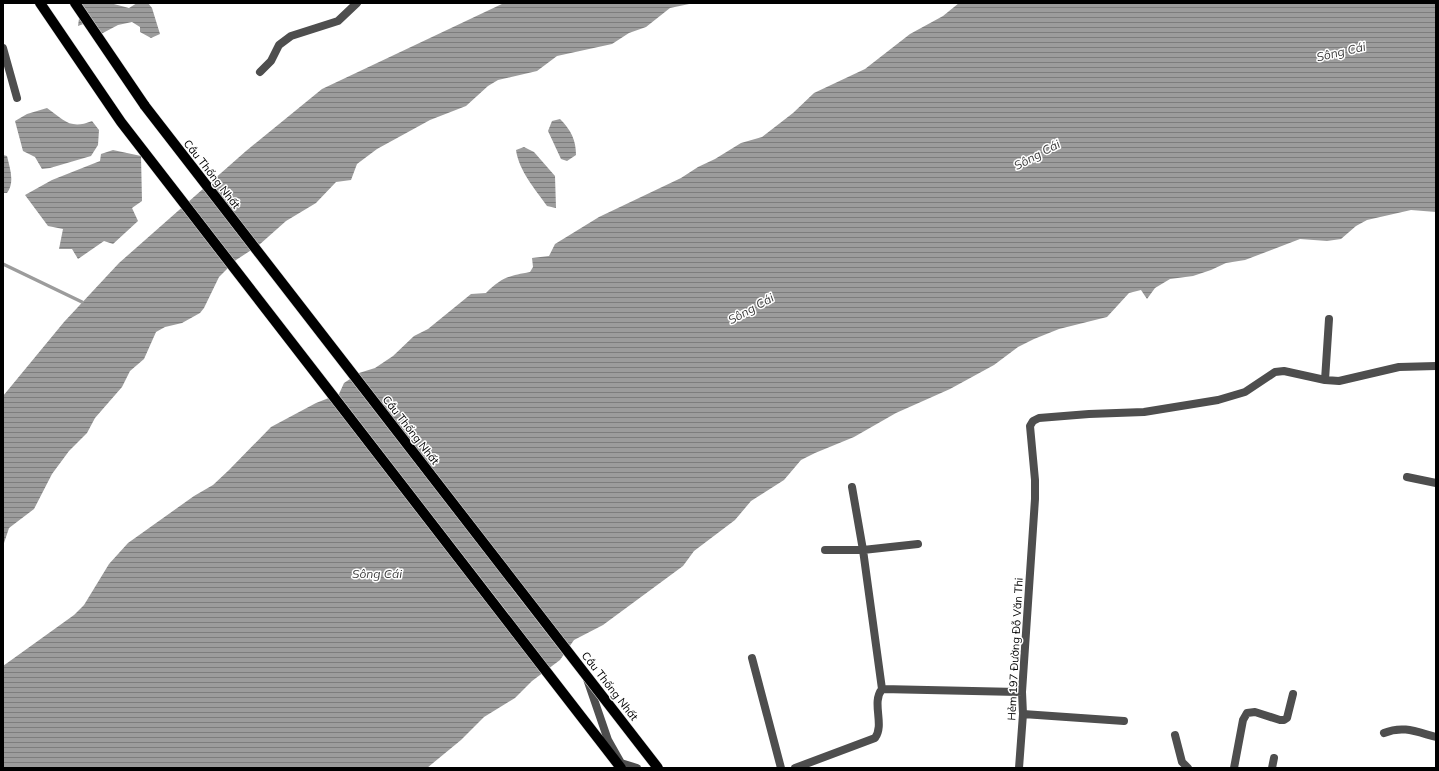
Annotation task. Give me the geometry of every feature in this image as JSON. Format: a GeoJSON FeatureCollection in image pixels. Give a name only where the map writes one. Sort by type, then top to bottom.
{"type":"FeatureCollection","features":[{"type":"Feature","properties":{"kind":"main road"},"geometry":{"type":"LineString","coordinates":[[40,3],[121,122],[621,768]]}},
{"type":"Feature","properties":{"kind":"main road","name":"Cầu Thống Nhất"},"geometry":{"type":"LineString","coordinates":[[75,3],[145,106],[658,768]]}},
{"type":"Feature","properties":{"kind":"street"},"geometry":{"type":"LineString","coordinates":[[260,72],[271,61],[280,45],[291,36],[338,21],[357,3]]}},
{"type":"Feature","properties":{"kind":"street"},"geometry":{"type":"LineString","coordinates":[[3,48],[17,98]]}},
{"type":"Feature","properties":{"kind":"street"},"geometry":{"type":"LineString","coordinates":[[1329,319],[1325,380],[1338,381],[1399,367],[1436,366]]}},
{"type":"Feature","properties":{"kind":"street","name":"Hẻm 197 Đường Đỗ Văn Thi"},"geometry":{"type":"LineString","coordinates":[[1020,768],[1023,714],[1022,692],[1034,531],[1035,480],[1030,426],[1033,421],[1039,418],[1144,412],[1218,400],[1245,392],[1275,372],[1284,371],[1325,380]]}},
{"type":"Feature","properties":{"kind":"street"},"geometry":{"type":"LineString","coordinates":[[1407,477],[1436,483]]}},
{"type":"Feature","properties":{"kind":"street"},"geometry":{"type":"LineString","coordinates":[[795,768],[875,738],[878,734],[878,698],[882,689],[863,550],[852,487]]}},
{"type":"Feature","properties":{"kind":"street"},"geometry":{"type":"LineString","coordinates":[[825,550],[863,550],[918,544]]}},
{"type":"Feature","properties":{"kind":"street"},"geometry":{"type":"LineString","coordinates":[[752,658],[781,768]]}},
{"type":"Feature","properties":{"kind":"street"},"geometry":{"type":"LineString","coordinates":[[582,666],[608,740],[620,763],[636,768]]}},
{"type":"Feature","properties":{"kind":"street"},"geometry":{"type":"LineString","coordinates":[[882,689],[1022,692]]}},
{"type":"Feature","properties":{"kind":"street"},"geometry":{"type":"LineString","coordinates":[[1234,768],[1243,720],[1246,714],[1255,712],[1284,720],[1287,718],[1293,694]]}},
{"type":"Feature","properties":{"kind":"street"},"geometry":{"type":"LineString","coordinates":[[1023,714],[1124,721]]}},
{"type":"Feature","properties":{"kind":"street"},"geometry":{"type":"LineString","coordinates":[[1384,733],[1392,729],[1405,729],[1436,737]]}},
{"type":"Feature","properties":{"kind":"street"},"geometry":{"type":"LineString","coordinates":[[1175,735],[1182,762],[1188,768]]}},
{"type":"Feature","properties":{"kind":"street"},"geometry":{"type":"LineString","coordinates":[[1272,768],[1274,758]]}},
{"type":"Feature","properties":{"kind":"water"},"geometry":{"type":"Polygon","coordinates":[[[77,3],[110,3],[129,8],[137,3],[148,3],[152,8],[160,34],[151,38],[140,32],[140,27],[132,22],[118,25],[101,34],[86,23],[78,26],[80,11],[77,3]]]}},
{"type":"Feature","properties":{"kind":"water"},"geometry":{"type":"Polygon","coordinates":[[[504,3],[694,3],[670,8],[646,27],[629,33],[612,44],[557,56],[537,71],[498,80],[488,86],[466,106],[430,120],[377,149],[357,164],[351,180],[336,182],[316,203],[286,221],[259,245],[236,260],[219,277],[204,308],[200,313],[182,323],[165,327],[156,332],[144,359],[130,371],[122,387],[95,418],[87,433],[69,451],[52,474],[34,509],[9,528],[3,546],[3,396],[64,322],[119,263],[246,151],[322,89],[504,3]]]}},
{"type":"Feature","properties":{"kind":"water","name":"Sông Cái"},"geometry":{"type":"Polygon","coordinates":[[[959,3],[1436,3],[1436,212],[1411,210],[1367,220],[1356,226],[1341,239],[1327,241],[1300,239],[1245,260],[1226,263],[1193,276],[1170,279],[1155,288],[1147,299],[1141,290],[1129,293],[1107,317],[1059,329],[1034,339],[1018,347],[994,365],[950,389],[896,413],[854,437],[801,460],[784,480],[751,501],[735,520],[694,551],[683,566],[603,625],[574,640],[560,660],[532,681],[515,698],[484,717],[461,740],[427,768],[3,768],[3,666],[74,615],[84,605],[109,564],[128,543],[194,496],[213,485],[271,427],[316,403],[339,394],[344,383],[359,373],[375,368],[393,356],[414,336],[428,329],[471,294],[486,293],[501,280],[530,272],[533,267],[532,258],[549,256],[555,244],[599,217],[681,178],[741,143],[762,137],[793,113],[814,93],[865,69],[910,34],[943,16],[959,3]]]}},
{"type":"Feature","properties":{"kind":"water"},"geometry":{"type":"Polygon","coordinates":[[[47,108],[63,120],[73,124],[84,124],[92,121],[99,130],[98,145],[91,156],[42,169],[35,157],[23,151],[15,121],[27,114],[47,108]]]}},
{"type":"Feature","properties":{"kind":"water"},"geometry":{"type":"Polygon","coordinates":[[[560,119],[570,131],[575,145],[576,155],[567,161],[561,159],[548,131],[552,121],[560,119]]]}},
{"type":"Feature","properties":{"kind":"water"},"geometry":{"type":"Polygon","coordinates":[[[524,147],[534,152],[555,176],[556,208],[547,206],[520,165],[516,150],[524,147]]]}},
{"type":"Feature","properties":{"kind":"water"},"geometry":{"type":"Polygon","coordinates":[[[113,150],[141,156],[142,201],[132,208],[138,221],[113,244],[104,241],[78,259],[72,249],[59,249],[63,229],[48,226],[25,195],[52,180],[100,161],[101,154],[113,150]]]}},
{"type":"Feature","properties":{"kind":"water"},"geometry":{"type":"Polygon","coordinates":[[[3,155],[7,156],[11,175],[11,184],[7,193],[3,193],[3,155]]]}},
{"type":"Feature","properties":{"kind":"waterway"},"geometry":{"type":"LineString","coordinates":[[3,264],[82,302]]}}]}
